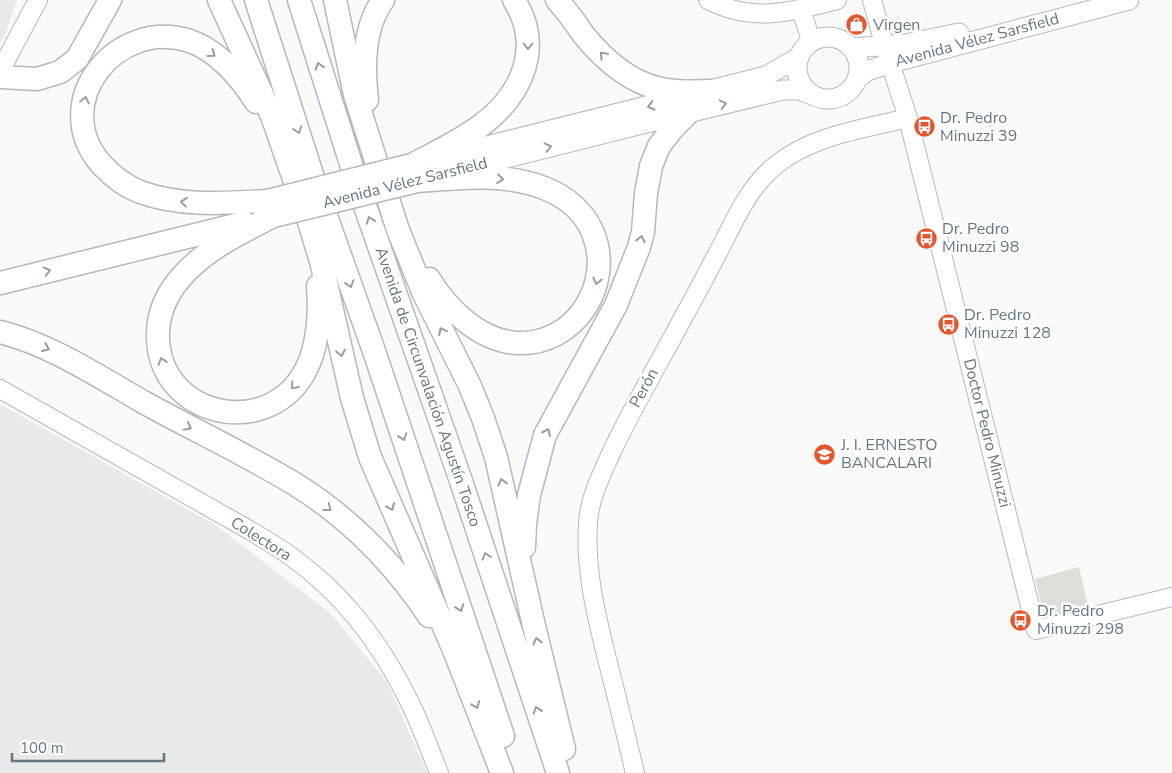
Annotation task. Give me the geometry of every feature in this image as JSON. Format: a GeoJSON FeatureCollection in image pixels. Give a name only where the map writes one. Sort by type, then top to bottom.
{"type":"FeatureCollection","features":[{"type":"Feature","properties":{"kind":"highway"},"geometry":{"type":"LineString","coordinates":[[0,77],[37,78],[60,72],[77,59],[110,0]]}},
{"type":"Feature","properties":{"kind":"highway"},"geometry":{"type":"LineString","coordinates":[[219,0],[264,98],[302,200],[321,261],[352,398],[370,458],[464,674],[502,773]]}},
{"type":"Feature","properties":{"kind":"highway"},"geometry":{"type":"LineString","coordinates":[[256,0],[319,196],[374,351],[516,773]]}},
{"type":"Feature","properties":{"kind":"highway","name":"Avenida de Circunvalación Agustín Tosco"},"geometry":{"type":"LineString","coordinates":[[298,0],[352,168],[457,469],[558,773]]}},
{"type":"Feature","properties":{"kind":"highway"},"geometry":{"type":"LineString","coordinates":[[335,0],[355,96],[412,265],[470,386],[483,418],[504,489],[524,582],[570,773]]}},
{"type":"Feature","properties":{"kind":"highway"},"geometry":{"type":"LineString","coordinates":[[383,0],[372,21],[368,36],[365,64],[367,98],[382,180],[408,240],[432,284],[457,314],[487,335],[503,341],[517,343],[532,342],[547,338],[561,331],[582,312],[596,287],[600,264],[590,226],[575,207],[543,188],[512,180],[414,173]]}},
{"type":"Feature","properties":{"kind":"highway"},"geometry":{"type":"LineString","coordinates":[[414,173],[483,124],[495,114],[513,92],[524,70],[528,45],[524,19],[514,0]]}},
{"type":"Feature","properties":{"kind":"highway"},"geometry":{"type":"LineString","coordinates":[[557,0],[584,35],[617,69],[637,81],[661,89],[686,92],[711,91]]}},
{"type":"Feature","properties":{"kind":"highway"},"geometry":{"type":"LineString","coordinates":[[147,38],[179,39],[195,43],[227,66],[250,92],[270,130],[302,200],[315,260],[318,291],[316,331],[308,364],[297,383],[282,398],[273,403],[242,413],[220,412],[197,403],[180,391],[165,370],[158,348],[161,311],[172,290],[198,261],[271,208],[179,202],[138,191],[116,178],[96,159],[82,122],[87,90],[94,74],[118,50],[147,38]]}},
{"type":"Feature","properties":{"kind":"highway"},"geometry":{"type":"LineString","coordinates":[[524,582],[525,524],[529,495],[545,435],[620,297],[639,248],[643,232],[646,193],[651,166],[659,146],[689,112]]}},
{"type":"Feature","properties":{"kind":"highway","name":"Avenida Vélez Sarsfield"},"geometry":{"type":"LineString","coordinates":[[0,267],[271,208],[414,173]]}},
{"type":"Feature","properties":{"kind":"highway","name":"Avenida Vélez Sarsfield"},"geometry":{"type":"LineString","coordinates":[[0,283],[271,208]]}},
{"type":"Feature","properties":{"kind":"highway"},"geometry":{"type":"LineString","coordinates":[[0,332],[50,350],[272,472],[321,502],[360,535],[396,572],[428,616],[464,674]]}},
{"type":"Feature","properties":{"kind":"main road","name":"Avenida Vélez Sarsfield"},"geometry":{"type":"LineString","coordinates":[[857,79],[905,44],[971,30],[1086,0]]}},
{"type":"Feature","properties":{"kind":"main road","name":"Avenida Vélez Sarsfield"},"geometry":{"type":"LineString","coordinates":[[852,48],[888,55],[1128,0]]}},
{"type":"Feature","properties":{"kind":"main road"},"geometry":{"type":"LineString","coordinates":[[823,37],[831,37],[846,43],[852,48],[859,63],[857,79],[853,86],[841,97],[825,99],[810,94],[804,88],[797,73],[799,57],[802,50],[812,41],[823,37]]}},
{"type":"Feature","properties":{"kind":"main road","name":"Avenida Vélez Sarsfield"},"geometry":{"type":"LineString","coordinates":[[414,173],[766,76],[799,57]]}},
{"type":"Feature","properties":{"kind":"main road","name":"Avenida Vélez Sarsfield"},"geometry":{"type":"LineString","coordinates":[[414,173],[783,90],[799,90],[810,94]]}},
{"type":"Feature","properties":{"kind":"street"},"geometry":{"type":"LineString","coordinates":[[0,71],[38,0]]}},
{"type":"Feature","properties":{"kind":"street"},"geometry":{"type":"LineString","coordinates":[[708,0],[740,12],[754,14],[801,9],[837,0]]}},
{"type":"Feature","properties":{"kind":"street","name":"Doctor Pedro Minuzzi"},"geometry":{"type":"LineString","coordinates":[[872,0],[908,118],[1036,630],[1172,596]]}},
{"type":"Feature","properties":{"kind":"street"},"geometry":{"type":"LineString","coordinates":[[801,9],[812,41]]}},
{"type":"Feature","properties":{"kind":"street","name":"Perón"},"geometry":{"type":"LineString","coordinates":[[635,773],[588,575],[588,521],[593,496],[601,475],[630,414],[756,184],[778,163],[806,147],[840,135],[908,118]]}},
{"type":"Feature","properties":{"kind":"street","name":"Colectora"},"geometry":{"type":"LineString","coordinates":[[0,389],[244,527],[283,551],[316,577],[357,618],[394,671],[409,700],[439,773]]}},
{"type":"Feature","properties":{"kind":"shaded area"},"geometry":{"type":"Polygon","coordinates":[[[0,0],[17,0],[6,32],[0,43],[0,0]]]}},
{"type":"Feature","properties":{"kind":"shaded area"},"geometry":{"type":"Polygon","coordinates":[[[0,404],[217,526],[331,614],[387,682],[427,773],[0,773],[0,404]]]}},
{"type":"Feature","properties":{"kind":"shaded area"},"geometry":{"type":"Polygon","coordinates":[[[1079,567],[1089,610],[1054,620],[1044,615],[1035,579],[1079,567]]]}},
{"type":"Feature","properties":{"kind":"place","name":"Virgen"},"geometry":{"type":"Point","coordinates":[857,25]}},
{"type":"Feature","properties":{"kind":"place","name":"Dr. Pedro Minuzzi 39"},"geometry":{"type":"Point","coordinates":[924,127]}},
{"type":"Feature","properties":{"kind":"place","name":"Dr. Pedro Minuzzi 98"},"geometry":{"type":"Point","coordinates":[926,238]}},
{"type":"Feature","properties":{"kind":"place","name":"Dr. Pedro Minuzzi 128"},"geometry":{"type":"Point","coordinates":[948,324]}},
{"type":"Feature","properties":{"kind":"place","name":"J. I. ERNESTO BANCALARI"},"geometry":{"type":"Point","coordinates":[825,454]}},
{"type":"Feature","properties":{"kind":"place","name":"Dr. Pedro Minuzzi 298"},"geometry":{"type":"Point","coordinates":[1021,620]}}]}
